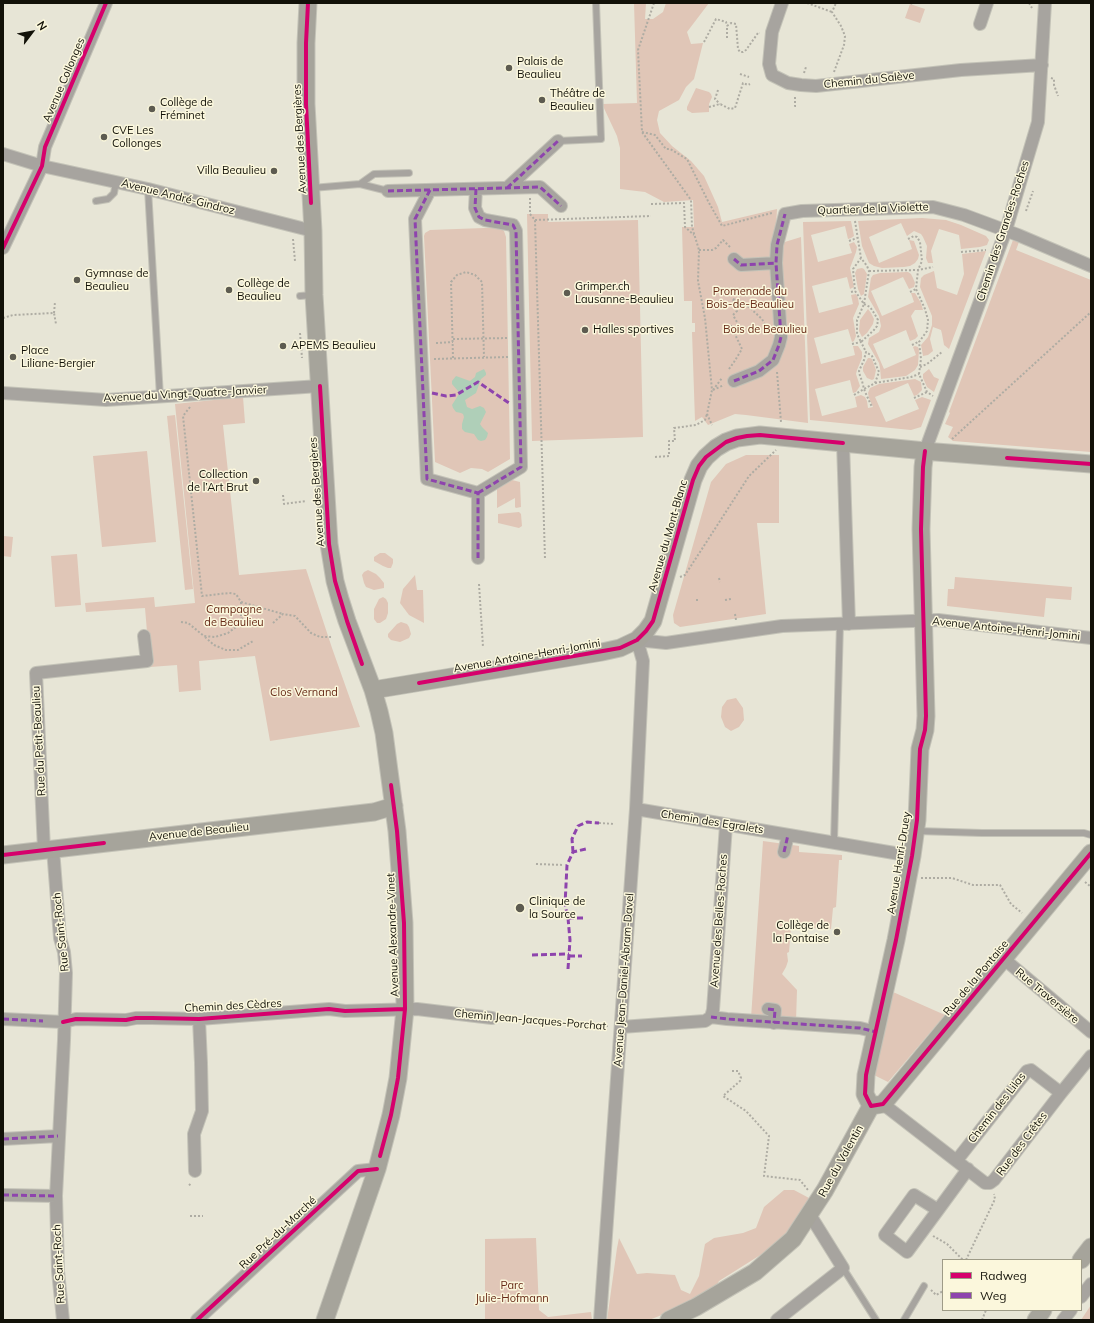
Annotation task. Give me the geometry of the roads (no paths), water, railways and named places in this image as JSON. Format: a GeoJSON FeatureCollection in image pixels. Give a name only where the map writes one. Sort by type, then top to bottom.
{"type":"FeatureCollection","features":[{"type":"Feature","properties":{"kind":"street","name":"Avenue Collonges"},"geometry":{"type":"LineString","coordinates":[[3,248],[42,166],[45,147],[106,3]]}},
{"type":"Feature","properties":{"kind":"street","name":"Avenue des Bergières"},"geometry":{"type":"LineString","coordinates":[[308,3],[306,43],[306,104],[313,231],[307,296],[320,386],[329,544],[335,581],[347,621],[373,690],[379,711],[384,733],[394,806]]}},
{"type":"Feature","properties":{"kind":"street","name":"Chemin du Salève"},"geometry":{"type":"LineString","coordinates":[[782,3],[772,32],[768,64],[772,75],[788,82],[816,86],[961,70],[1042,65]]}},
{"type":"Feature","properties":{"kind":"street"},"geometry":{"type":"LineString","coordinates":[[980,24],[987,3]]}},
{"type":"Feature","properties":{"kind":"street","name":"Chemin des Grandes-Roches"},"geometry":{"type":"LineString","coordinates":[[925,451],[1006,230],[1038,122],[1045,3]]}},
{"type":"Feature","properties":{"kind":"street"},"geometry":{"type":"LineString","coordinates":[[508,188],[558,141]]}},
{"type":"Feature","properties":{"kind":"street","name":"Avenue André-Gindroz"},"geometry":{"type":"LineString","coordinates":[[3,154],[42,166],[148,189],[313,231]]}},
{"type":"Feature","properties":{"kind":"street"},"geometry":{"type":"LineString","coordinates":[[388,191],[540,187],[561,206]]}},
{"type":"Feature","properties":{"kind":"street"},"geometry":{"type":"LineString","coordinates":[[430,190],[415,219],[427,479],[478,493],[521,468],[516,231],[513,225],[485,220],[479,217],[476,208],[476,189]]}},
{"type":"Feature","properties":{"kind":"street","name":"Quartier de la Violette"},"geometry":{"type":"LineString","coordinates":[[776,263],[777,245],[785,214],[802,211],[933,207],[964,215],[1006,230],[1091,266]]}},
{"type":"Feature","properties":{"kind":"street"},"geometry":{"type":"LineString","coordinates":[[733,254],[741,266],[776,263],[781,337],[773,360],[759,371],[734,381]]}},
{"type":"Feature","properties":{"kind":"street","name":"Avenue du Vingt-Quatre-Janvier"},"geometry":{"type":"LineString","coordinates":[[3,393],[106,400],[320,386]]}},
{"type":"Feature","properties":{"kind":"street","name":"Avenue du Mont-Blanc"},"geometry":{"type":"LineString","coordinates":[[637,640],[653,621],[671,581],[693,480],[699,466],[716,448],[726,442],[737,438],[760,435],[925,451],[1091,464]]}},
{"type":"Feature","properties":{"kind":"street"},"geometry":{"type":"LineString","coordinates":[[843,442],[844,624]]}},
{"type":"Feature","properties":{"kind":"street","name":"Avenue Henri-Druey"},"geometry":{"type":"LineString","coordinates":[[877,1105],[865,1094],[866,1075],[896,940],[912,856],[920,749],[925,730],[926,716],[921,529],[925,451]]}},
{"type":"Feature","properties":{"kind":"street"},"geometry":{"type":"LineString","coordinates":[[478,493],[478,558]]}},
{"type":"Feature","properties":{"kind":"street","name":"Avenue Antoine-Henri-Jomini"},"geometry":{"type":"LineString","coordinates":[[373,690],[602,652],[620,648],[637,640],[666,643],[782,626],[938,620],[1091,638]]}},
{"type":"Feature","properties":{"kind":"street","name":"Rue du Petit-Beaulieu"},"geometry":{"type":"LineString","coordinates":[[49,849],[36,673],[147,661],[144,636]]}},
{"type":"Feature","properties":{"kind":"street","name":"Avenue Jean-Daniel-Abram-Davel"},"geometry":{"type":"LineString","coordinates":[[600,1320],[636,809],[643,661],[637,640]]}},
{"type":"Feature","properties":{"kind":"street","name":"Avenue de Beaulieu"},"geometry":{"type":"LineString","coordinates":[[3,854],[374,812],[394,806]]}},
{"type":"Feature","properties":{"kind":"street","name":"Avenue Alexandre-Vinet"},"geometry":{"type":"LineString","coordinates":[[325,1320],[377,1169],[391,1115],[398,1078],[405,1009],[404,923],[394,806]]}},
{"type":"Feature","properties":{"kind":"street","name":"Chemin des Egralets"},"geometry":{"type":"LineString","coordinates":[[636,809],[912,856]]}},
{"type":"Feature","properties":{"kind":"street","name":"Avenue des Belles-Roches"},"geometry":{"type":"LineString","coordinates":[[712,1017],[726,825]]}},
{"type":"Feature","properties":{"kind":"street"},"geometry":{"type":"LineString","coordinates":[[784,852],[788,835]]}},
{"type":"Feature","properties":{"kind":"street","name":"Rue Saint-Roch"},"geometry":{"type":"LineString","coordinates":[[49,849],[60,938],[65,956],[66,973],[56,1196],[58,1271],[63,1320]]}},
{"type":"Feature","properties":{"kind":"street","name":"Rue de la Pontaise"},"geometry":{"type":"LineString","coordinates":[[877,1105],[1004,959],[1091,853]]}},
{"type":"Feature","properties":{"kind":"street","name":"Rue Traversière"},"geometry":{"type":"LineString","coordinates":[[1004,959],[1091,1032]]}},
{"type":"Feature","properties":{"kind":"street"},"geometry":{"type":"LineString","coordinates":[[768,1008],[775,1010],[774,1023]]}},
{"type":"Feature","properties":{"kind":"street","name":"Chemin des Cèdres"},"geometry":{"type":"LineString","coordinates":[[3,1019],[63,1022],[76,1019],[199,1019],[329,1009],[345,1011],[405,1009]]}},
{"type":"Feature","properties":{"kind":"street","name":"Chemin Jean-Jacques-Porchat"},"geometry":{"type":"LineString","coordinates":[[405,1009],[417,1009],[492,1018]]}},
{"type":"Feature","properties":{"kind":"street","name":"Chemin Jean-Jacques-Porchat"},"geometry":{"type":"LineString","coordinates":[[621,1027],[705,1021],[712,1017],[774,1023],[860,1028],[876,1032]]}},
{"type":"Feature","properties":{"kind":"street"},"geometry":{"type":"LineString","coordinates":[[195,1171],[194,1134],[202,1111],[202,1062],[199,1019]]}},
{"type":"Feature","properties":{"kind":"street","name":"Rue des Crêtes"},"geometry":{"type":"LineString","coordinates":[[877,1105],[957,1160],[985,1182],[990,1183],[994,1180],[1091,1056]]}},
{"type":"Feature","properties":{"kind":"street","name":"Chemin des Lilas"},"geometry":{"type":"LineString","coordinates":[[957,1160],[1027,1071],[1031,1070],[1061,1093]]}},
{"type":"Feature","properties":{"kind":"street","name":"Rue du Valentin"},"geometry":{"type":"LineString","coordinates":[[669,1320],[696,1307],[755,1272],[793,1239],[810,1215],[860,1129],[877,1105]]}},
{"type":"Feature","properties":{"kind":"street"},"geometry":{"type":"LineString","coordinates":[[3,1139],[58,1136]]}},
{"type":"Feature","properties":{"kind":"street","name":"Rue Pré-du-Marché"},"geometry":{"type":"LineString","coordinates":[[197,1320],[358,1171],[377,1169]]}},
{"type":"Feature","properties":{"kind":"street"},"geometry":{"type":"LineString","coordinates":[[938,1210],[914,1195],[885,1235],[907,1252],[938,1210],[968,1169]]}},
{"type":"Feature","properties":{"kind":"street"},"geometry":{"type":"LineString","coordinates":[[3,1195],[56,1196]]}},
{"type":"Feature","properties":{"kind":"street"},"geometry":{"type":"LineString","coordinates":[[777,1320],[843,1268],[810,1215]]}},
{"type":"Feature","properties":{"kind":"street"},"geometry":{"type":"LineString","coordinates":[[1082,1259],[1091,1247]]}},
{"type":"Feature","properties":{"kind":"street"},"geometry":{"type":"LineString","coordinates":[[1082,1296],[1091,1284]]}},
{"type":"Feature","properties":{"kind":"street"},"geometry":{"type":"LineString","coordinates":[[1036,1320],[1042,1311]]}},
{"type":"Feature","properties":{"kind":"street"},"geometry":{"type":"LineString","coordinates":[[1063,1320],[1070,1311]]}},
{"type":"Feature","properties":{"kind":"lane"},"geometry":{"type":"LineString","coordinates":[[558,141],[601,139],[596,3]]}},
{"type":"Feature","properties":{"kind":"lane"},"geometry":{"type":"LineString","coordinates":[[360,184],[374,174],[409,173]]}},
{"type":"Feature","properties":{"kind":"lane"},"geometry":{"type":"LineString","coordinates":[[96,201],[108,199],[114,193],[116,182]]}},
{"type":"Feature","properties":{"kind":"lane"},"geometry":{"type":"LineString","coordinates":[[310,188],[360,184],[388,191]]}},
{"type":"Feature","properties":{"kind":"lane"},"geometry":{"type":"LineString","coordinates":[[148,189],[160,397]]}},
{"type":"Feature","properties":{"kind":"lane"},"geometry":{"type":"LineString","coordinates":[[834,842],[844,624]]}},
{"type":"Feature","properties":{"kind":"lane"},"geometry":{"type":"LineString","coordinates":[[915,831],[982,834],[1084,833],[1091,835]]}},
{"type":"Feature","properties":{"kind":"lane"},"geometry":{"type":"LineString","coordinates":[[843,1268],[876,1320]]}},
{"type":"Feature","properties":{"kind":"lane"},"geometry":{"type":"LineString","coordinates":[[904,1320],[924,1286]]}},
{"type":"Feature","properties":{"kind":"place","name":"Palais de Beaulieu"},"geometry":{"type":"Point","coordinates":[509,68]}},
{"type":"Feature","properties":{"kind":"place","name":"Théâtre de Beaulieu"},"geometry":{"type":"Point","coordinates":[542,100]}},
{"type":"Feature","properties":{"kind":"place","name":"Collège de Fréminet"},"geometry":{"type":"Point","coordinates":[152,109]}},
{"type":"Feature","properties":{"kind":"place","name":"CVE Les Collonges"},"geometry":{"type":"Point","coordinates":[104,137]}},
{"type":"Feature","properties":{"kind":"place","name":"Villa Beaulieu"},"geometry":{"type":"Point","coordinates":[274,171]}},
{"type":"Feature","properties":{"kind":"place","name":"Gymnase de Beaulieu"},"geometry":{"type":"Point","coordinates":[77,280]}},
{"type":"Feature","properties":{"kind":"place","name":"Collège de Beaulieu"},"geometry":{"type":"Point","coordinates":[229,290]}},
{"type":"Feature","properties":{"kind":"place","name":"Grimper.ch Lausanne-Beaulieu"},"geometry":{"type":"Point","coordinates":[567,293]}},
{"type":"Feature","properties":{"kind":"place","name":"Halles sportives"},"geometry":{"type":"Point","coordinates":[585,330]}},
{"type":"Feature","properties":{"kind":"place","name":"APEMS Beaulieu"},"geometry":{"type":"Point","coordinates":[283,346]}},
{"type":"Feature","properties":{"kind":"place","name":"Place Liliane-Bergier"},"geometry":{"type":"Point","coordinates":[13,357]}},
{"type":"Feature","properties":{"kind":"place","name":"Collection de l’Art Brut"},"geometry":{"type":"Point","coordinates":[256,481]}},
{"type":"Feature","properties":{"kind":"place","name":"Clinique de la Source"},"geometry":{"type":"Point","coordinates":[520,908]}},
{"type":"Feature","properties":{"kind":"place","name":"Collège de la Pontaise"},"geometry":{"type":"Point","coordinates":[837,932]}},
{"type":"Feature","properties":{"kind":"park label","name":"Promenade du Bois-de-Beaulieu"},"geometry":{"type":"Point","coordinates":[750,298]}},
{"type":"Feature","properties":{"kind":"park label","name":"Bois de Beaulieu"},"geometry":{"type":"Point","coordinates":[765,330]}},
{"type":"Feature","properties":{"kind":"park label","name":"Campagne de Beaulieu"},"geometry":{"type":"Point","coordinates":[234,616]}},
{"type":"Feature","properties":{"kind":"park label","name":"Clos Vernand"},"geometry":{"type":"Point","coordinates":[304,693]}},
{"type":"Feature","properties":{"kind":"park label","name":"Parc Julie-Hofmann"},"geometry":{"type":"Point","coordinates":[512,1292]}}]}
